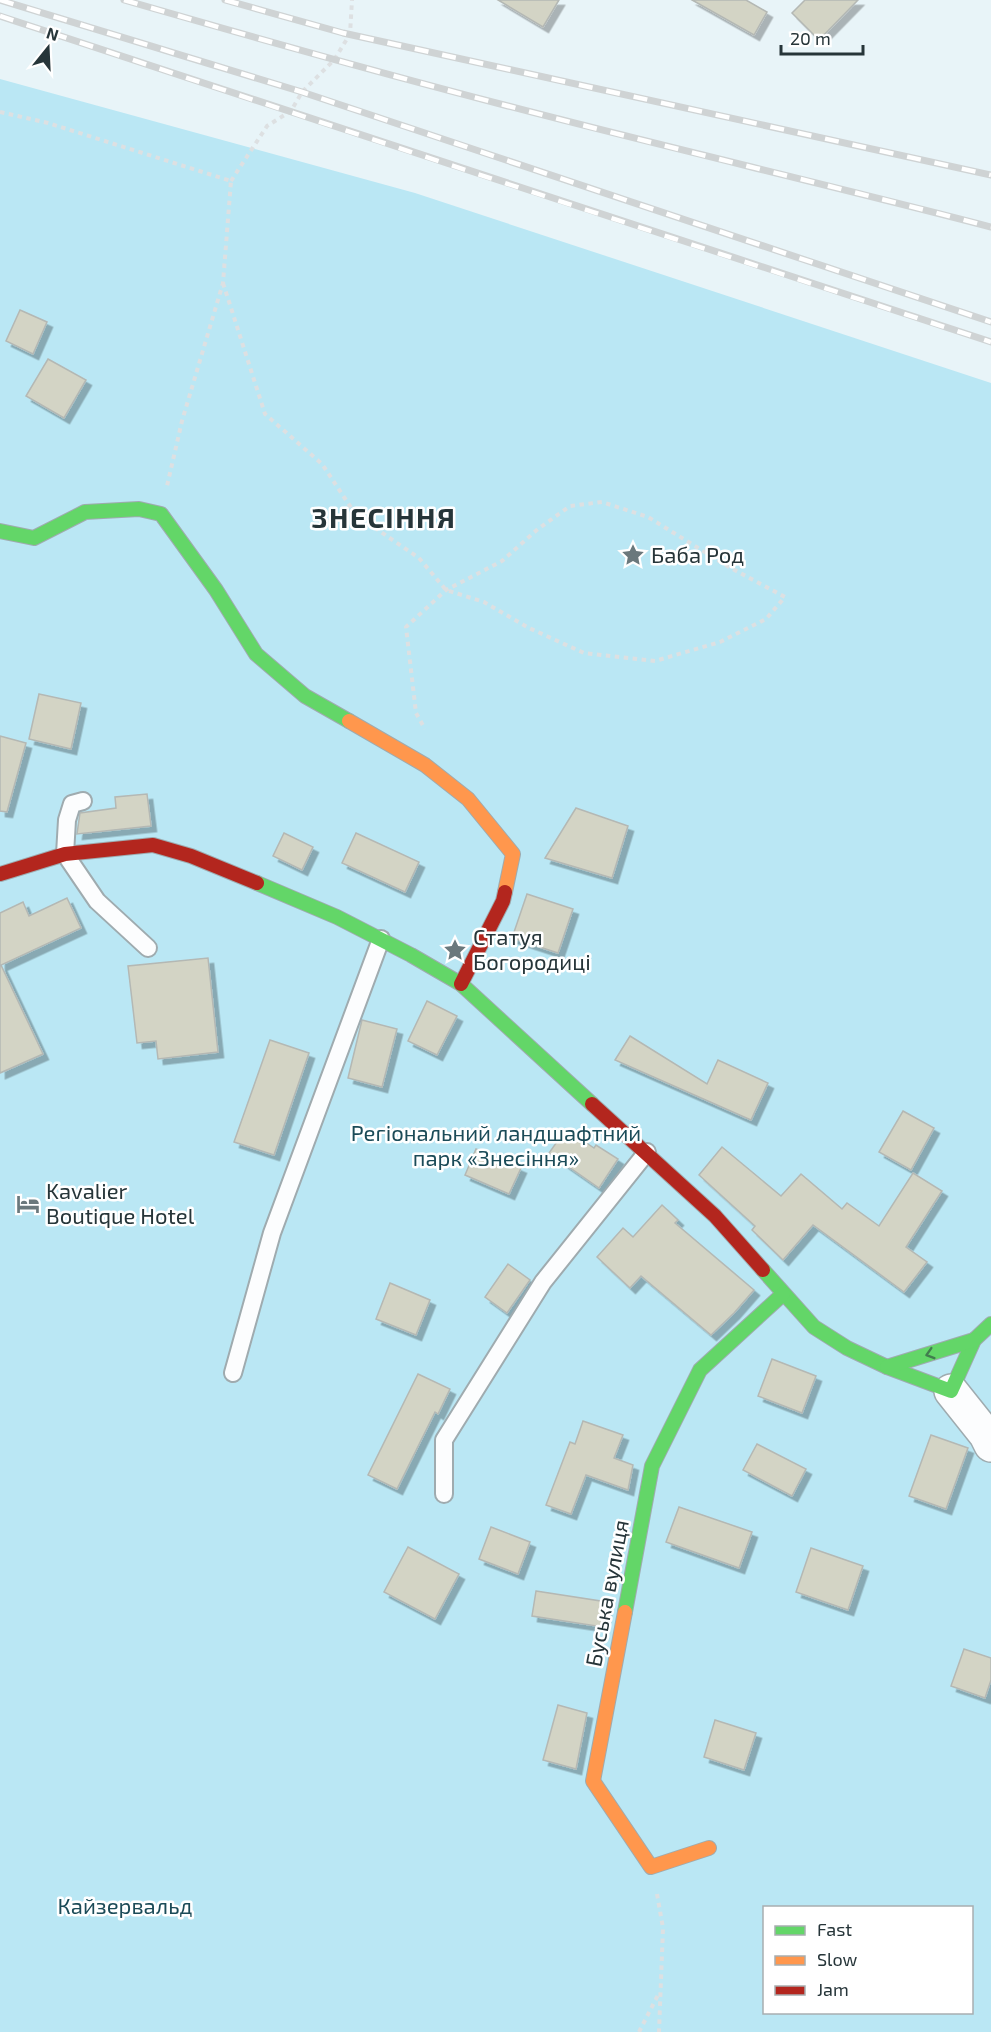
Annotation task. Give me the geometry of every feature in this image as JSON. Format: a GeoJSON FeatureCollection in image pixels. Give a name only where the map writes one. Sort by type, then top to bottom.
{"type":"FeatureCollection","features":[{"type":"Feature","properties":{"kind":"street"},"geometry":{"type":"LineString","coordinates":[[0,531],[34,538],[85,512],[140,509],[160,514],[216,590],[256,654],[305,696],[426,765],[468,799],[513,854],[502,901],[461,984]]}},
{"type":"Feature","properties":{"kind":"street"},"geometry":{"type":"LineString","coordinates":[[0,874],[66,854],[153,844],[191,856],[337,916],[461,984],[715,1216],[814,1327],[848,1348],[887,1367],[951,1391],[986,1435],[991,1445]]}},
{"type":"Feature","properties":{"kind":"street","name":"Буська вулиця"},"geometry":{"type":"LineString","coordinates":[[651,1867],[593,1781],[652,1466],[700,1370],[783,1294]]}},
{"type":"Feature","properties":{"kind":"street"},"geometry":{"type":"LineString","coordinates":[[951,1391],[974,1340],[991,1324]]}},
{"type":"Feature","properties":{"kind":"street"},"geometry":{"type":"LineString","coordinates":[[887,1367],[974,1340]]}},
{"type":"Feature","properties":{"kind":"street"},"geometry":{"type":"LineString","coordinates":[[651,1867],[709,1848]]}},
{"type":"Feature","properties":{"kind":"lane"},"geometry":{"type":"LineString","coordinates":[[83,801],[72,804],[67,819],[66,854],[97,901],[148,948]]}},
{"type":"Feature","properties":{"kind":"lane"},"geometry":{"type":"LineString","coordinates":[[233,1374],[273,1233],[381,939]]}},
{"type":"Feature","properties":{"kind":"lane"},"geometry":{"type":"LineString","coordinates":[[444,1494],[444,1440],[543,1282],[647,1152]]}},
{"type":"Feature","properties":{"kind":"path"},"geometry":{"type":"LineString","coordinates":[[160,514],[182,421],[223,283],[231,181],[267,126],[291,111],[302,92],[334,60],[350,34],[352,0]]}},
{"type":"Feature","properties":{"kind":"path"},"geometry":{"type":"LineString","coordinates":[[0,112],[48,123],[231,181]]}},
{"type":"Feature","properties":{"kind":"path"},"geometry":{"type":"LineString","coordinates":[[223,283],[266,414],[322,464],[356,514],[419,558],[446,590],[484,602],[529,628],[584,653],[655,661],[720,642],[766,619],[785,597],[729,567],[648,517],[602,502],[570,506],[538,529],[502,561],[446,590],[406,627],[416,713],[427,732]]}},
{"type":"Feature","properties":{"kind":"path"},"geometry":{"type":"LineString","coordinates":[[651,1867],[663,1928],[659,2032]]}},
{"type":"Feature","properties":{"kind":"path"},"geometry":{"type":"LineString","coordinates":[[639,2032],[661,1989]]}},
{"type":"Feature","properties":{"kind":"green space","name":"Регіональний ландшафтний парк «Знесіння»"},"geometry":{"type":"Polygon","coordinates":[[[0,79],[415,193],[991,383],[991,2032],[0,2032],[0,79]]]}},
{"type":"Feature","properties":{"kind":"building"},"geometry":{"type":"Polygon","coordinates":[[[498,0],[559,0],[543,27],[498,0]]]}},
{"type":"Feature","properties":{"kind":"building"},"geometry":{"type":"Polygon","coordinates":[[[692,0],[746,0],[767,12],[754,35],[692,0]]]}},
{"type":"Feature","properties":{"kind":"building"},"geometry":{"type":"Polygon","coordinates":[[[805,0],[858,0],[819,40],[792,13],[805,0]]]}},
{"type":"Feature","properties":{"kind":"building"},"geometry":{"type":"Polygon","coordinates":[[[20,310],[47,322],[33,354],[6,341],[20,310]]]}},
{"type":"Feature","properties":{"kind":"building"},"geometry":{"type":"Polygon","coordinates":[[[48,359],[86,380],[64,418],[26,396],[48,359]]]}},
{"type":"Feature","properties":{"kind":"building"},"geometry":{"type":"Polygon","coordinates":[[[39,694],[81,703],[71,749],[29,739],[39,694]]]}},
{"type":"Feature","properties":{"kind":"building"},"geometry":{"type":"Polygon","coordinates":[[[0,736],[26,743],[7,812],[0,811],[0,736]]]}},
{"type":"Feature","properties":{"kind":"building"},"geometry":{"type":"Polygon","coordinates":[[[147,794],[151,826],[77,834],[80,813],[116,808],[115,797],[147,794]]]}},
{"type":"Feature","properties":{"kind":"building"},"geometry":{"type":"Polygon","coordinates":[[[576,808],[628,826],[612,878],[545,858],[576,808]]]}},
{"type":"Feature","properties":{"kind":"building"},"geometry":{"type":"Polygon","coordinates":[[[284,833],[313,847],[302,870],[273,856],[284,833]]]}},
{"type":"Feature","properties":{"kind":"building"},"geometry":{"type":"Polygon","coordinates":[[[356,833],[419,862],[405,892],[342,863],[356,833]]]}},
{"type":"Feature","properties":{"kind":"building"},"geometry":{"type":"Polygon","coordinates":[[[527,894],[573,909],[558,953],[512,938],[527,894]]]}},
{"type":"Feature","properties":{"kind":"building"},"geometry":{"type":"Polygon","coordinates":[[[67,898],[81,928],[1,965],[43,1054],[0,1073],[0,913],[23,902],[29,916],[67,898]]]}},
{"type":"Feature","properties":{"kind":"building"},"geometry":{"type":"Polygon","coordinates":[[[208,958],[218,1052],[158,1059],[156,1041],[137,1043],[128,966],[208,958]]]}},
{"type":"Feature","properties":{"kind":"building"},"geometry":{"type":"Polygon","coordinates":[[[427,1001],[457,1016],[437,1055],[408,1041],[427,1001]]]}},
{"type":"Feature","properties":{"kind":"building"},"geometry":{"type":"Polygon","coordinates":[[[362,1020],[397,1029],[382,1087],[348,1078],[362,1020]]]}},
{"type":"Feature","properties":{"kind":"building"},"geometry":{"type":"Polygon","coordinates":[[[630,1036],[707,1084],[718,1060],[768,1083],[751,1120],[615,1060],[630,1036]]]}},
{"type":"Feature","properties":{"kind":"building"},"geometry":{"type":"Polygon","coordinates":[[[270,1040],[309,1053],[274,1155],[234,1142],[270,1040]]]}},
{"type":"Feature","properties":{"kind":"building"},"geometry":{"type":"Polygon","coordinates":[[[903,1111],[934,1128],[911,1170],[879,1152],[903,1111]]]}},
{"type":"Feature","properties":{"kind":"building"},"geometry":{"type":"Polygon","coordinates":[[[566,1129],[594,1148],[596,1145],[618,1159],[599,1188],[549,1153],[566,1129]]]}},
{"type":"Feature","properties":{"kind":"building"},"geometry":{"type":"Polygon","coordinates":[[[722,1147],[781,1196],[801,1174],[842,1209],[847,1203],[879,1226],[913,1173],[942,1191],[906,1247],[927,1262],[904,1292],[813,1225],[783,1260],[752,1230],[755,1226],[699,1175],[722,1147]]]}},
{"type":"Feature","properties":{"kind":"building"},"geometry":{"type":"Polygon","coordinates":[[[476,1149],[521,1168],[509,1194],[465,1175],[476,1149]]]}},
{"type":"Feature","properties":{"kind":"building"},"geometry":{"type":"Polygon","coordinates":[[[662,1205],[678,1220],[675,1223],[754,1290],[711,1335],[641,1276],[630,1288],[597,1257],[623,1228],[633,1237],[662,1205]]]}},
{"type":"Feature","properties":{"kind":"building"},"geometry":{"type":"Polygon","coordinates":[[[508,1264],[530,1280],[507,1313],[485,1297],[508,1264]]]}},
{"type":"Feature","properties":{"kind":"building"},"geometry":{"type":"Polygon","coordinates":[[[390,1283],[430,1300],[416,1335],[376,1319],[390,1283]]]}},
{"type":"Feature","properties":{"kind":"building"},"geometry":{"type":"Polygon","coordinates":[[[772,1359],[816,1376],[802,1413],[758,1396],[772,1359]]]}},
{"type":"Feature","properties":{"kind":"building"},"geometry":{"type":"Polygon","coordinates":[[[418,1374],[450,1389],[438,1414],[435,1412],[397,1489],[368,1475],[418,1374]]]}},
{"type":"Feature","properties":{"kind":"building"},"geometry":{"type":"Polygon","coordinates":[[[583,1421],[623,1435],[614,1458],[633,1465],[628,1490],[586,1475],[571,1514],[546,1505],[570,1442],[575,1444],[583,1421]]]}},
{"type":"Feature","properties":{"kind":"building"},"geometry":{"type":"Polygon","coordinates":[[[931,1435],[968,1448],[946,1509],[909,1496],[931,1435]]]}},
{"type":"Feature","properties":{"kind":"building"},"geometry":{"type":"Polygon","coordinates":[[[757,1444],[806,1469],[792,1496],[743,1470],[757,1444]]]}},
{"type":"Feature","properties":{"kind":"building"},"geometry":{"type":"Polygon","coordinates":[[[679,1507],[752,1532],[739,1568],[666,1542],[679,1507]]]}},
{"type":"Feature","properties":{"kind":"building"},"geometry":{"type":"Polygon","coordinates":[[[491,1527],[530,1542],[518,1574],[479,1559],[491,1527]]]}},
{"type":"Feature","properties":{"kind":"building"},"geometry":{"type":"Polygon","coordinates":[[[408,1547],[459,1574],[435,1619],[384,1592],[408,1547]]]}},
{"type":"Feature","properties":{"kind":"building"},"geometry":{"type":"Polygon","coordinates":[[[811,1548],[863,1566],[848,1610],[796,1592],[811,1548]]]}},
{"type":"Feature","properties":{"kind":"building"},"geometry":{"type":"Polygon","coordinates":[[[536,1591],[607,1602],[603,1627],[532,1616],[536,1591]]]}},
{"type":"Feature","properties":{"kind":"building"},"geometry":{"type":"Polygon","coordinates":[[[964,1649],[991,1658],[991,1680],[985,1698],[951,1686],[964,1649]]]}},
{"type":"Feature","properties":{"kind":"building"},"geometry":{"type":"Polygon","coordinates":[[[558,1705],[587,1713],[576,1769],[543,1760],[558,1705]]]}},
{"type":"Feature","properties":{"kind":"building"},"geometry":{"type":"Polygon","coordinates":[[[715,1720],[756,1733],[744,1770],[704,1757],[715,1720]]]}},
{"type":"Feature","properties":{"kind":"railway"},"geometry":{"type":"LineString","coordinates":[[0,0],[302,92],[991,322]]}},
{"type":"Feature","properties":{"kind":"railway"},"geometry":{"type":"LineString","coordinates":[[124,0],[460,93],[991,227]]}},
{"type":"Feature","properties":{"kind":"railway"},"geometry":{"type":"LineString","coordinates":[[225,0],[343,33],[991,175]]}},
{"type":"Feature","properties":{"kind":"railway"},"geometry":{"type":"LineString","coordinates":[[0,16],[991,342]]}},
{"type":"Feature","properties":{"kind":"traffic: fast"},"geometry":{"type":"LineString","coordinates":[[0,531],[34,538],[85,512],[139,509],[161,514],[216,590],[256,654],[305,696],[349,721]]}},
{"type":"Feature","properties":{"kind":"traffic: fast"},"geometry":{"type":"LineString","coordinates":[[257,883],[337,917],[461,984],[592,1104]]}},
{"type":"Feature","properties":{"kind":"traffic: fast"},"geometry":{"type":"LineString","coordinates":[[763,1270],[814,1327],[847,1348],[887,1367],[951,1391],[974,1340],[991,1324]]}},
{"type":"Feature","properties":{"kind":"traffic: fast"},"geometry":{"type":"LineString","coordinates":[[625,1612],[652,1466],[700,1370],[783,1294]]}},
{"type":"Feature","properties":{"kind":"traffic: fast"},"geometry":{"type":"LineString","coordinates":[[887,1367],[974,1340]]}},
{"type":"Feature","properties":{"kind":"traffic: slow"},"geometry":{"type":"LineString","coordinates":[[349,721],[425,765],[468,799],[513,854],[505,892]]}},
{"type":"Feature","properties":{"kind":"traffic: slow"},"geometry":{"type":"LineString","coordinates":[[625,1612],[593,1781],[651,1867],[709,1848]]}},
{"type":"Feature","properties":{"kind":"traffic: jam"},"geometry":{"type":"LineString","coordinates":[[0,874],[65,854],[153,845],[191,856],[257,883]]}},
{"type":"Feature","properties":{"kind":"traffic: jam"},"geometry":{"type":"LineString","coordinates":[[461,984],[503,901],[505,892]]}},
{"type":"Feature","properties":{"kind":"traffic: jam"},"geometry":{"type":"LineString","coordinates":[[592,1104],[715,1216],[763,1270]]}},
{"type":"Feature","properties":{"kind":"place","name":"Баба Род"},"geometry":{"type":"Point","coordinates":[633,555]}},
{"type":"Feature","properties":{"kind":"place","name":"Статуя Богородиці"},"geometry":{"type":"Point","coordinates":[455,950]}},
{"type":"Feature","properties":{"kind":"place","name":"Kavalier Boutique Hotel"},"geometry":{"type":"Point","coordinates":[28,1204]}},
{"type":"Feature","properties":{"kind":"district","name":"ЗНЕСІННЯ"},"geometry":{"type":"Point","coordinates":[384,518]}},
{"type":"Feature","properties":{"kind":"park label","name":"Кайзервальд"},"geometry":{"type":"Point","coordinates":[125,1906]}}]}
